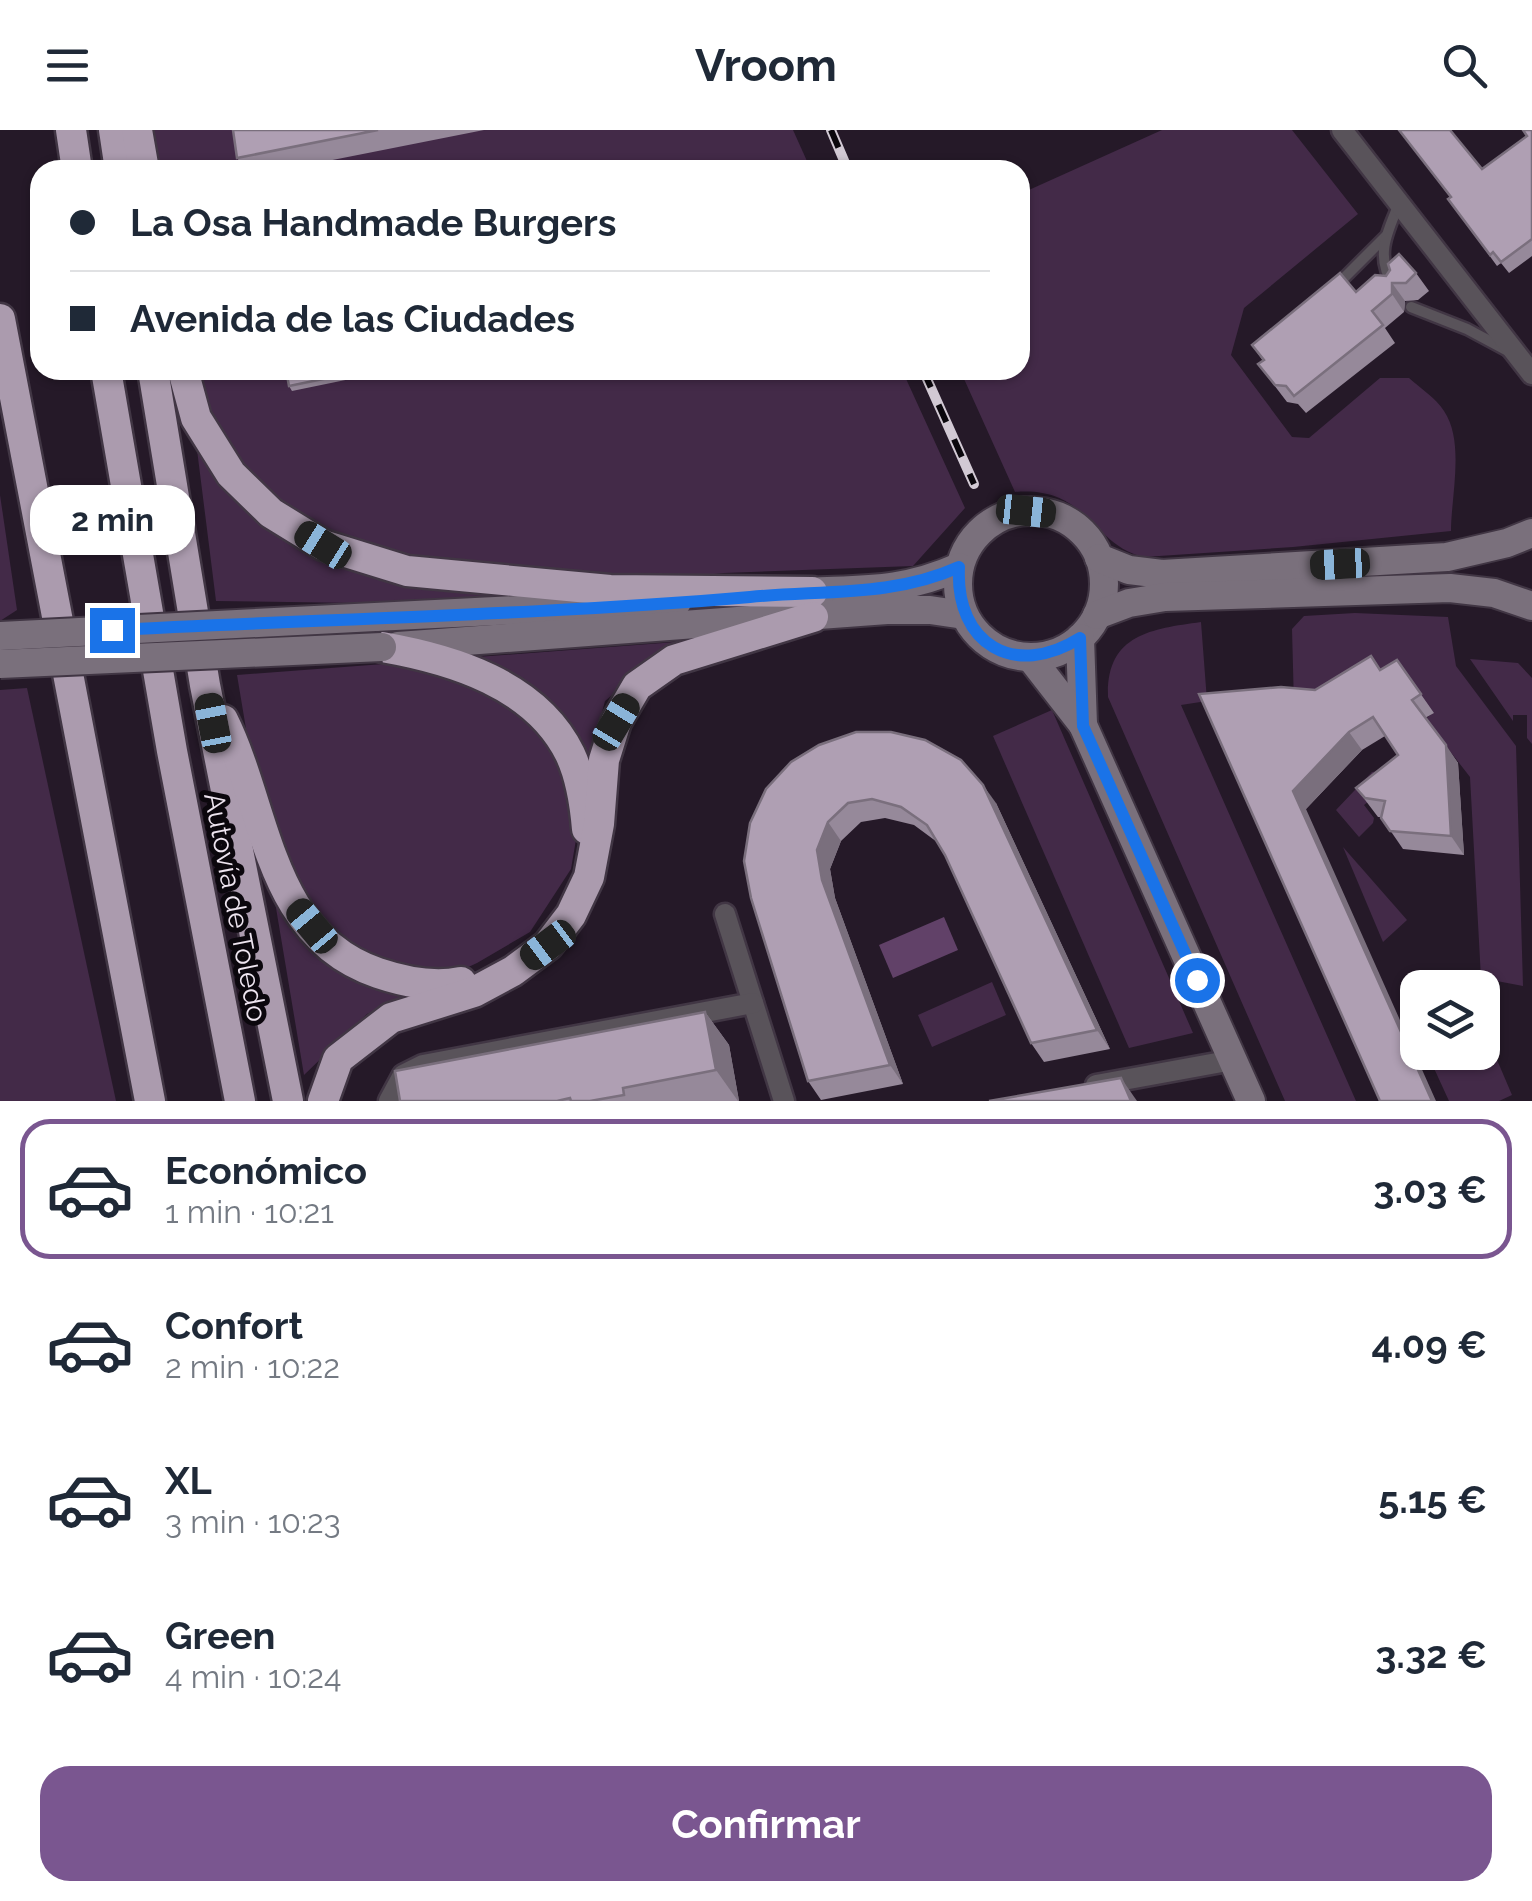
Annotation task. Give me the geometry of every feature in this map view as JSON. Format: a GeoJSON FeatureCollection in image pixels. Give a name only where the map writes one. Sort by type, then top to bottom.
{"type":"FeatureCollection","features":[{"type":"Feature","properties":{"kind":"highway"},"geometry":{"type":"LineString","coordinates":[[71,130],[76,160]]}},
{"type":"Feature","properties":{"kind":"highway"},"geometry":{"type":"LineString","coordinates":[[114,130],[118,160]]}},
{"type":"Feature","properties":{"kind":"highway"},"geometry":{"type":"LineString","coordinates":[[136,130],[142,160]]}},
{"type":"Feature","properties":{"kind":"highway"},"geometry":{"type":"LineString","coordinates":[[0,319],[150,1101]]}},
{"type":"Feature","properties":{"kind":"highway","name":"Autovía de Toledo"},"geometry":{"type":"LineString","coordinates":[[108,380],[172,751],[240,1101]]}},
{"type":"Feature","properties":{"kind":"highway","name":"Autovía de Toledo"},"geometry":{"type":"LineString","coordinates":[[156,380],[205,685],[288,1101]]}},
{"type":"Feature","properties":{"kind":"highway"},"geometry":{"type":"LineString","coordinates":[[186,380],[196,418],[232,474],[270,513],[323,545],[407,571],[812,604]]}},
{"type":"Feature","properties":{"kind":"highway"},"geometry":{"type":"LineString","coordinates":[[0,387],[27,458]]}},
{"type":"Feature","properties":{"kind":"highway"},"geometry":{"type":"LineString","coordinates":[[323,1101],[338,1059],[391,1018],[474,992],[513,971],[548,945],[571,915],[589,876],[599,824],[604,760],[616,722],[638,686],[674,660],[812,604]]}},
{"type":"Feature","properties":{"kind":"highway"},"geometry":{"type":"LineString","coordinates":[[382,647],[439,657],[494,682],[542,715],[570,754],[575,771],[585,806],[589,876]]}},
{"type":"Feature","properties":{"kind":"highway"},"geometry":{"type":"LineString","coordinates":[[205,685],[242,758],[257,822],[277,875],[299,911],[325,942],[364,969],[408,983],[453,984],[513,971]]}},
{"type":"Feature","properties":{"kind":"street"},"geometry":{"type":"LineString","coordinates":[[1342,130],[1532,374]]}},
{"type":"Feature","properties":{"kind":"street"},"geometry":{"type":"LineString","coordinates":[[1026,511],[1050,513],[1071,522],[1088,538],[1099,558],[1104,577],[1097,615],[1080,638],[1057,652],[1030,657],[1010,654],[991,646],[964,616],[958,592],[959,567],[968,545],[984,528],[1004,516],[1026,511]]}},
{"type":"Feature","properties":{"kind":"street"},"geometry":{"type":"LineString","coordinates":[[1099,558],[1129,570],[1162,574],[1447,557],[1532,533]]}},
{"type":"Feature","properties":{"kind":"street"},"geometry":{"type":"LineString","coordinates":[[0,664],[382,647],[812,604],[930,580],[959,567]]}},
{"type":"Feature","properties":{"kind":"street"},"geometry":{"type":"LineString","coordinates":[[1097,615],[1129,603],[1165,597],[1450,588],[1494,593],[1532,606]]}},
{"type":"Feature","properties":{"kind":"street"},"geometry":{"type":"LineString","coordinates":[[0,636],[637,606],[812,604],[930,610],[964,616]]}},
{"type":"Feature","properties":{"kind":"street"},"geometry":{"type":"LineString","coordinates":[[1080,638],[1083,726]]}},
{"type":"Feature","properties":{"kind":"street"},"geometry":{"type":"LineString","coordinates":[[1030,657],[1083,726],[1252,1101]]}},
{"type":"Feature","properties":{"kind":"street"},"geometry":{"type":"LineString","coordinates":[[725,914],[784,1101]]}},
{"type":"Feature","properties":{"kind":"street"},"geometry":{"type":"LineString","coordinates":[[389,1101],[404,1075],[423,1065],[753,1002]]}},
{"type":"Feature","properties":{"kind":"street"},"geometry":{"type":"LineString","coordinates":[[1084,1087],[1233,1060]]}},
{"type":"Feature","properties":{"kind":"lane"},"geometry":{"type":"LineString","coordinates":[[1394,287],[1383,270],[1386,236],[1399,204]]}},
{"type":"Feature","properties":{"kind":"lane"},"geometry":{"type":"LineString","coordinates":[[1328,294],[1386,236]]}},
{"type":"Feature","properties":{"kind":"lane"},"geometry":{"type":"LineString","coordinates":[[1411,307],[1467,329],[1518,356]]}},
{"type":"Feature","properties":{"kind":"shaded area"},"geometry":{"type":"Polygon","coordinates":[[[151,130],[793,130],[806,160],[157,160],[151,130]]]}},
{"type":"Feature","properties":{"kind":"shaded area"},"geometry":{"type":"Polygon","coordinates":[[[1162,130],[1292,130],[1358,214],[1244,308],[1231,355],[1292,437],[1309,438],[1380,378],[1409,378],[1444,411],[1454,438],[1451,531],[1144,557],[1126,551],[1059,498],[1015,492],[965,380],[1030,380],[1030,189],[1162,130]]]}},
{"type":"Feature","properties":{"kind":"shaded area"},"geometry":{"type":"Polygon","coordinates":[[[188,380],[907,380],[965,508],[913,566],[724,573],[427,604],[216,601],[188,380]]]}},
{"type":"Feature","properties":{"kind":"shaded area"},"geometry":{"type":"Polygon","coordinates":[[[0,495],[17,610],[0,621],[0,495]]]}},
{"type":"Feature","properties":{"kind":"shaded area"},"geometry":{"type":"Polygon","coordinates":[[[1355,613],[1448,617],[1456,666],[1516,746],[1523,986],[1500,982],[1500,970],[1481,970],[1470,777],[1425,719],[1433,713],[1294,705],[1292,629],[1304,616],[1355,613]]]}},
{"type":"Feature","properties":{"kind":"shaded area"},"geometry":{"type":"Polygon","coordinates":[[[1201,622],[1207,701],[1181,705],[1356,1101],[1285,1101],[1108,697],[1109,676],[1123,648],[1149,632],[1201,622]]]}},
{"type":"Feature","properties":{"kind":"shaded area"},"geometry":{"type":"Polygon","coordinates":[[[676,642],[605,701],[589,763],[571,869],[530,932],[477,963],[367,1014],[304,1075],[237,675],[676,642]]]}},
{"type":"Feature","properties":{"kind":"shaded area"},"geometry":{"type":"Polygon","coordinates":[[[1470,659],[1518,663],[1532,678],[1532,744],[1527,738],[1527,715],[1513,715],[1513,721],[1470,659]]]}},
{"type":"Feature","properties":{"kind":"shaded area"},"geometry":{"type":"Polygon","coordinates":[[[27,688],[116,1101],[0,1101],[0,690],[27,688]]]}},
{"type":"Feature","properties":{"kind":"shaded area"},"geometry":{"type":"Polygon","coordinates":[[[1052,710],[1193,1033],[1129,1048],[993,736],[1052,710]]]}},
{"type":"Feature","properties":{"kind":"shaded area"},"geometry":{"type":"Polygon","coordinates":[[[1380,771],[1394,781],[1364,805],[1374,818],[1359,837],[1336,810],[1372,772],[1380,771]]]}},
{"type":"Feature","properties":{"kind":"shaded area"},"geometry":{"type":"Polygon","coordinates":[[[1343,847],[1407,920],[1383,942],[1343,847]]]}},
{"type":"Feature","properties":{"kind":"shaded area"},"geometry":{"type":"Polygon","coordinates":[[[944,917],[958,950],[893,978],[879,945],[944,917]]]}},
{"type":"Feature","properties":{"kind":"shaded area"},"geometry":{"type":"Polygon","coordinates":[[[992,982],[1006,1015],[932,1047],[918,1015],[992,982]]]}},
{"type":"Feature","properties":{"kind":"shaded area"},"geometry":{"type":"Polygon","coordinates":[[[1500,1067],[1512,1095],[1499,1101],[1449,1101],[1435,1070],[1500,1070],[1500,1067]]]}},
{"type":"Feature","properties":{"kind":"building"},"geometry":{"type":"Polygon","coordinates":[[[233,130],[378,130],[237,158],[233,130]]]}},
{"type":"Feature","properties":{"kind":"building"},"geometry":{"type":"Polygon","coordinates":[[[1399,130],[1450,130],[1482,169],[1527,136],[1523,130],[1532,130],[1532,239],[1501,262],[1493,252],[1490,255],[1399,130]]]}},
{"type":"Feature","properties":{"kind":"building"},"geometry":{"type":"Polygon","coordinates":[[[1399,254],[1416,273],[1406,283],[1392,283],[1392,294],[1372,311],[1383,325],[1294,396],[1286,386],[1275,385],[1258,364],[1264,360],[1252,345],[1340,273],[1356,292],[1375,275],[1386,276],[1388,264],[1399,254]]]}},
{"type":"Feature","properties":{"kind":"building"},"geometry":{"type":"Polygon","coordinates":[[[288,380],[318,380],[289,386],[288,380]]]}},
{"type":"Feature","properties":{"kind":"building"},"geometry":{"type":"Polygon","coordinates":[[[1371,656],[1380,670],[1397,660],[1421,694],[1412,700],[1446,745],[1451,836],[1390,831],[1381,818],[1385,801],[1365,798],[1356,788],[1398,755],[1373,717],[1349,732],[1293,791],[1400,1030],[1400,1070],[1418,1070],[1432,1101],[1380,1101],[1199,694],[1281,687],[1315,690],[1371,656]]]}},
{"type":"Feature","properties":{"kind":"building"},"geometry":{"type":"Polygon","coordinates":[[[856,732],[891,732],[925,740],[961,760],[983,785],[1097,1030],[1031,1043],[945,855],[927,825],[901,807],[872,799],[848,803],[828,822],[817,850],[822,880],[890,1065],[808,1081],[751,898],[744,861],[750,823],[766,789],[791,762],[819,745],[856,732]]]}},
{"type":"Feature","properties":{"kind":"building"},"geometry":{"type":"Polygon","coordinates":[[[705,1012],[716,1070],[623,1088],[624,1095],[590,1101],[400,1101],[395,1071],[705,1012]]]}},
{"type":"Feature","properties":{"kind":"building"},"geometry":{"type":"Polygon","coordinates":[[[1121,1078],[1131,1101],[989,1101],[1121,1078]]]}},
{"type":"Feature","properties":{"kind":"railway"},"geometry":{"type":"LineString","coordinates":[[831,130],[844,160]]}},
{"type":"Feature","properties":{"kind":"railway"},"geometry":{"type":"LineString","coordinates":[[927,380],[974,484]]}},
{"type":"Feature","properties":{"kind":"route"},"geometry":{"type":"LineString","coordinates":[[112,630],[637,606],[884,590],[930,580],[959,567],[958,592],[964,616],[991,646],[1030,657],[1057,652],[1080,638],[1083,726],[1197,980]]}}]}
